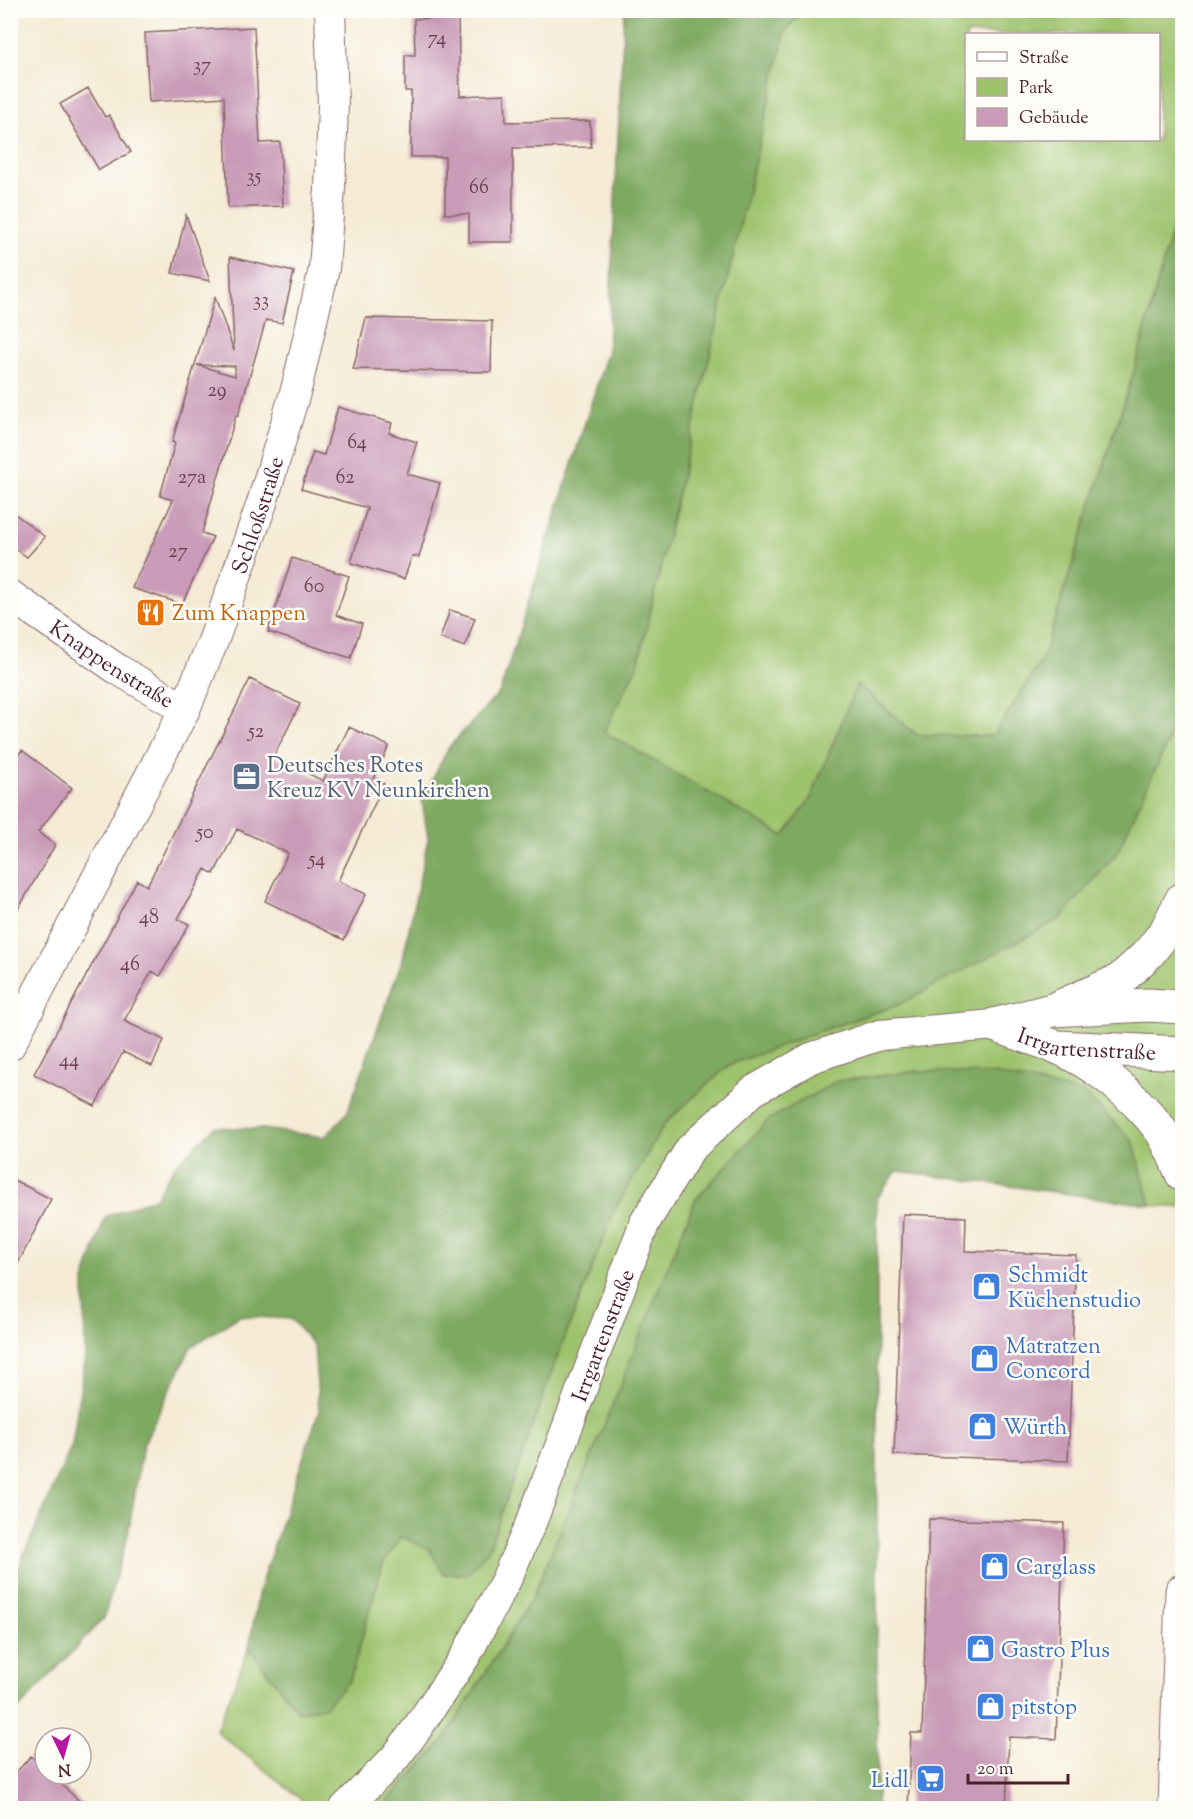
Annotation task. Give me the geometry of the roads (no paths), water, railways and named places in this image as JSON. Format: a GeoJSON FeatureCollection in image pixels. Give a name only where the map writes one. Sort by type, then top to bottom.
{"type":"FeatureCollection","features":[{"type":"Feature","properties":{"kind":"main road"},"geometry":{"type":"LineString","coordinates":[[1052,1010],[1120,980],[1148,954],[1166,931],[1182,898]]}},
{"type":"Feature","properties":{"kind":"main road","name":"Irrgartenstraße"},"geometry":{"type":"LineString","coordinates":[[994,1025],[1052,1010],[1147,1005],[1182,1007]]}},
{"type":"Feature","properties":{"kind":"main road","name":"Irrgartenstraße"},"geometry":{"type":"LineString","coordinates":[[994,1025],[1057,1047],[1182,1053]]}},
{"type":"Feature","properties":{"kind":"main road"},"geometry":{"type":"LineString","coordinates":[[1057,1047],[1082,1060],[1114,1083],[1137,1104],[1160,1129],[1182,1174]]}},
{"type":"Feature","properties":{"kind":"main road"},"geometry":{"type":"LineString","coordinates":[[1175,1809],[1182,1591]]}},
{"type":"Feature","properties":{"kind":"street","name":"Schloßstraße"},"geometry":{"type":"LineString","coordinates":[[10,1045],[185,709],[214,639],[262,503],[297,386],[324,269],[333,105],[330,10]]}},
{"type":"Feature","properties":{"kind":"street","name":"Knappenstraße"},"geometry":{"type":"LineString","coordinates":[[10,595],[117,669],[185,709]]}},
{"type":"Feature","properties":{"kind":"street","name":"Irrgartenstraße"},"geometry":{"type":"LineString","coordinates":[[345,1809],[394,1759],[416,1730],[466,1655],[506,1580],[533,1518],[645,1222],[690,1149],[753,1091],[811,1058],[880,1035],[994,1025]]}},
{"type":"Feature","properties":{"kind":"place","name":"Zum Knappen"},"geometry":{"type":"Point","coordinates":[151,612]}},
{"type":"Feature","properties":{"kind":"place","name":"Deutsches Rotes Kreuz KV Neunkirchen"},"geometry":{"type":"Point","coordinates":[246,777]}},
{"type":"Feature","properties":{"kind":"place","name":"Schmidt Küchenstudio"},"geometry":{"type":"Point","coordinates":[987,1287]}},
{"type":"Feature","properties":{"kind":"place","name":"Matratzen Concord"},"geometry":{"type":"Point","coordinates":[985,1358]}},
{"type":"Feature","properties":{"kind":"place","name":"Würth"},"geometry":{"type":"Point","coordinates":[982,1426]}},
{"type":"Feature","properties":{"kind":"place","name":"Carglass"},"geometry":{"type":"Point","coordinates":[995,1566]}},
{"type":"Feature","properties":{"kind":"place","name":"Gastro Plus"},"geometry":{"type":"Point","coordinates":[980,1649]}},
{"type":"Feature","properties":{"kind":"place","name":"pitstop"},"geometry":{"type":"Point","coordinates":[990,1706]}},
{"type":"Feature","properties":{"kind":"place","name":"Lidl"},"geometry":{"type":"Point","coordinates":[930,1779]}}]}
